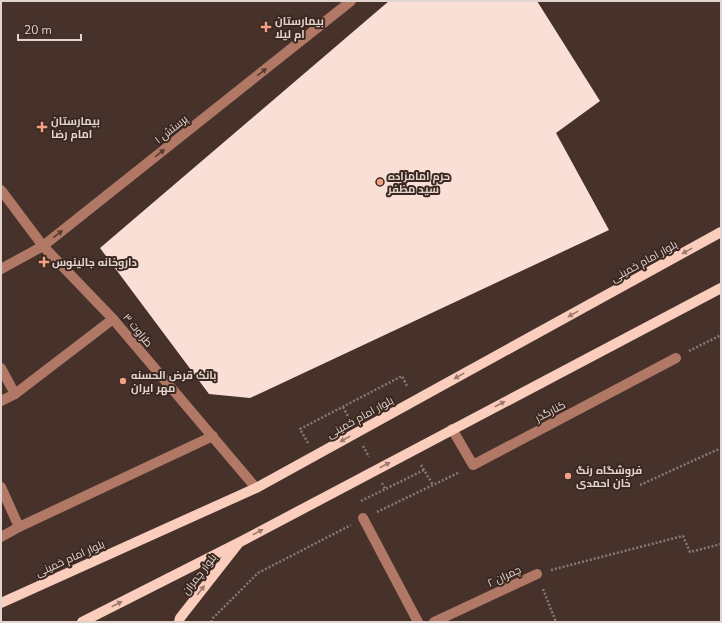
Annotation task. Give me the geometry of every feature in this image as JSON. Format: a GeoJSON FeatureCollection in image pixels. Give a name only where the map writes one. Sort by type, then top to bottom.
{"type":"FeatureCollection","features":[{"type":"Feature","properties":{"kind":"main road","name":"بلوار امام خمینی"},"geometry":{"type":"LineString","coordinates":[[1,603],[256,488],[721,232]]}},
{"type":"Feature","properties":{"kind":"main road"},"geometry":{"type":"LineString","coordinates":[[82,622],[240,542],[721,288]]}},
{"type":"Feature","properties":{"kind":"main road","name":"بلوار چمران"},"geometry":{"type":"LineString","coordinates":[[179,622],[180,618],[240,542]]}},
{"type":"Feature","properties":{"kind":"street","name":"پرستش ۱"},"geometry":{"type":"LineString","coordinates":[[1,269],[43,246],[351,1]]}},
{"type":"Feature","properties":{"kind":"street","name":"طراوت ۳"},"geometry":{"type":"LineString","coordinates":[[1,190],[43,246],[113,320],[256,488]]}},
{"type":"Feature","properties":{"kind":"street"},"geometry":{"type":"LineString","coordinates":[[1,401],[15,394],[113,320]]}},
{"type":"Feature","properties":{"kind":"street","name":"کنارگذر"},"geometry":{"type":"LineString","coordinates":[[474,465],[676,358]]}},
{"type":"Feature","properties":{"kind":"street"},"geometry":{"type":"LineString","coordinates":[[1,368],[15,394]]}},
{"type":"Feature","properties":{"kind":"street"},"geometry":{"type":"LineString","coordinates":[[452,429],[474,465]]}},
{"type":"Feature","properties":{"kind":"street"},"geometry":{"type":"LineString","coordinates":[[1,537],[19,527],[213,436]]}},
{"type":"Feature","properties":{"kind":"street"},"geometry":{"type":"LineString","coordinates":[[1,487],[19,527]]}},
{"type":"Feature","properties":{"kind":"street"},"geometry":{"type":"LineString","coordinates":[[364,518],[418,622]]}},
{"type":"Feature","properties":{"kind":"street","name":"چمران ۲"},"geometry":{"type":"LineString","coordinates":[[434,622],[537,574]]}},
{"type":"Feature","properties":{"kind":"path"},"geometry":{"type":"LineString","coordinates":[[676,358],[721,335]]}},
{"type":"Feature","properties":{"kind":"path"},"geometry":{"type":"LineString","coordinates":[[300,429],[402,376]]}},
{"type":"Feature","properties":{"kind":"path"},"geometry":{"type":"LineString","coordinates":[[640,485],[721,448]]}},
{"type":"Feature","properties":{"kind":"path"},"geometry":{"type":"LineString","coordinates":[[211,622],[213,618],[258,573],[364,518],[474,465]]}},
{"type":"Feature","properties":{"kind":"path"},"geometry":{"type":"LineString","coordinates":[[364,518],[356,504],[424,470],[433,485]]}},
{"type":"Feature","properties":{"kind":"path"},"geometry":{"type":"LineString","coordinates":[[537,574],[683,536],[690,552],[721,544]]}},
{"type":"Feature","properties":{"kind":"path","name":"چمران ۲"},"geometry":{"type":"LineString","coordinates":[[537,574],[556,622]]}},
{"type":"Feature","properties":{"kind":"building","name":"حرم امامزاده سید مظفر"},"geometry":{"type":"Polygon","coordinates":[[[389,1],[537,1],[600,101],[556,133],[609,230],[250,398],[209,394],[100,248],[389,1]]]}},
{"type":"Feature","properties":{"kind":"place","name":"بیمارستان ام لیلا"},"geometry":{"type":"Point","coordinates":[266,27]}},
{"type":"Feature","properties":{"kind":"place","name":"بیمارستان امام رضا"},"geometry":{"type":"Point","coordinates":[42,127]}},
{"type":"Feature","properties":{"kind":"place","name":"حرم امامزاده سید مظفر"},"geometry":{"type":"Point","coordinates":[380,182]}},
{"type":"Feature","properties":{"kind":"place","name":"داروخانه جالینوس"},"geometry":{"type":"Point","coordinates":[44,262]}},
{"type":"Feature","properties":{"kind":"place","name":"بانک قرض الحسنه مهر ایران"},"geometry":{"type":"Point","coordinates":[123,381]}},
{"type":"Feature","properties":{"kind":"place","name":"فروشگاه رنگ خان احمدی"},"geometry":{"type":"Point","coordinates":[568,476]}}]}
